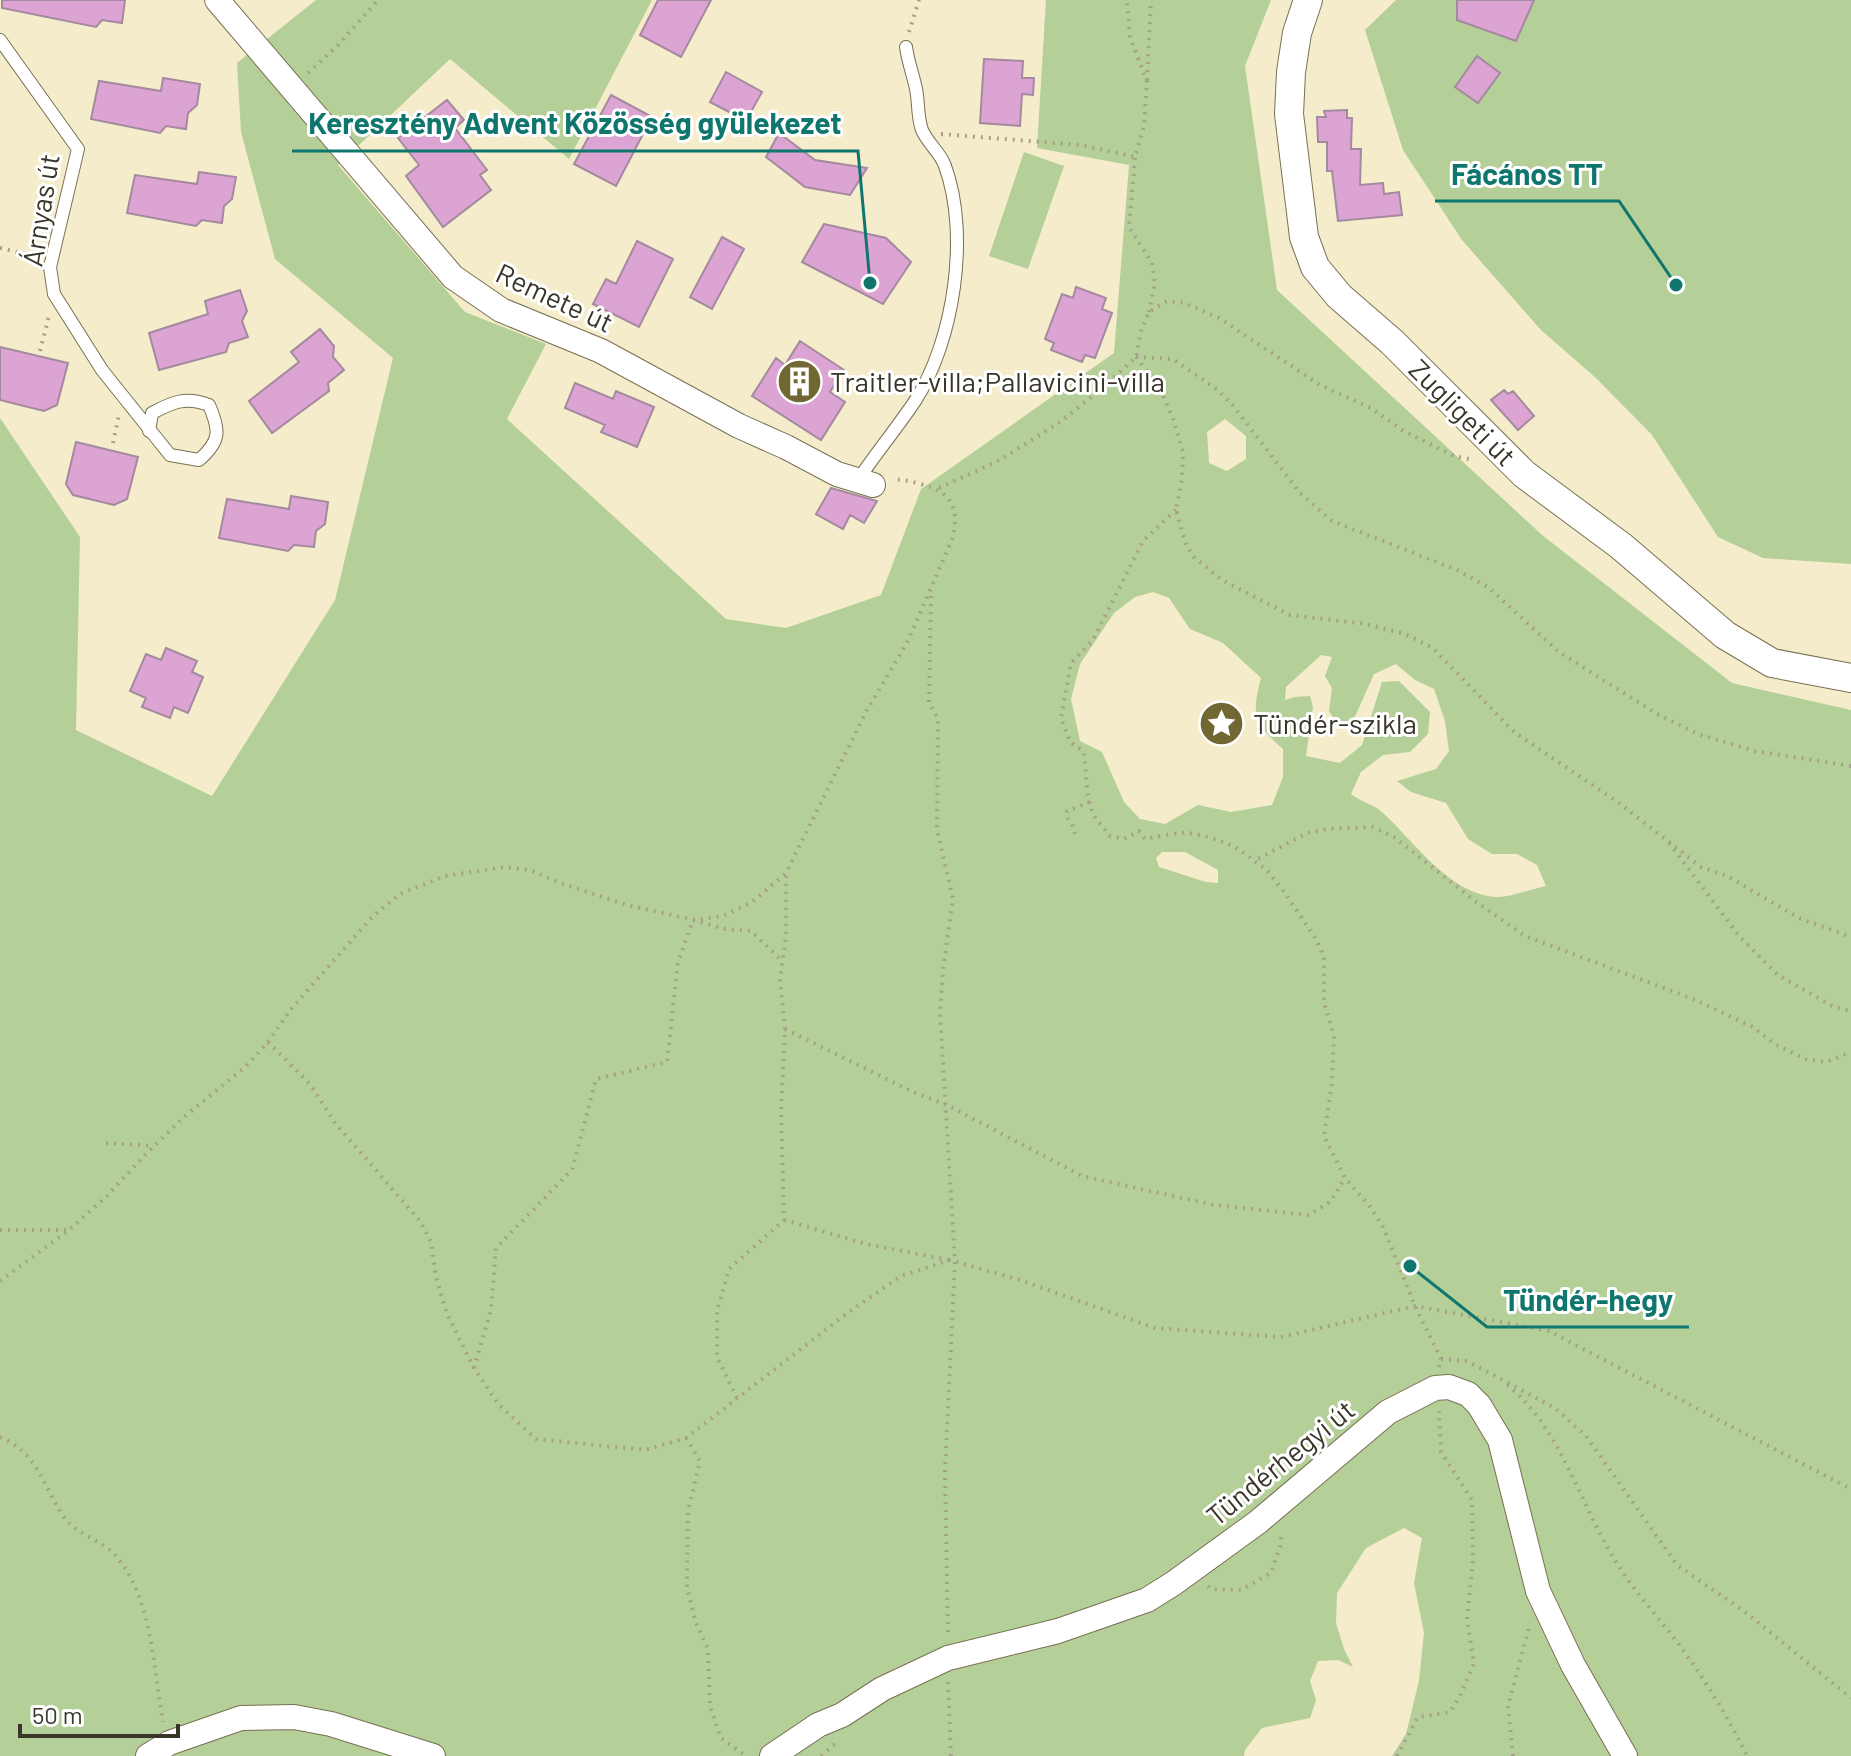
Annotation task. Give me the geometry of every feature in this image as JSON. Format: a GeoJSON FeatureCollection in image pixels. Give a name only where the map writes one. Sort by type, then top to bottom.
{"type":"FeatureCollection","features":[{"type":"Feature","properties":{"kind":"street","name":"Remete út"},"geometry":{"type":"LineString","coordinates":[[217,0],[453,277],[501,310],[601,351],[739,426],[837,474],[865,482]]}},
{"type":"Feature","properties":{"kind":"street","name":"Zugligeti út"},"geometry":{"type":"LineString","coordinates":[[1308,0],[1297,33],[1289,114],[1304,237],[1315,267],[1339,296],[1392,342],[1524,474],[1621,546],[1725,635],[1772,663],[1851,678]]}},
{"type":"Feature","properties":{"kind":"street"},"geometry":{"type":"LineString","coordinates":[[1435,1388],[1449,1387],[1468,1394],[1479,1405],[1500,1440],[1538,1591],[1573,1665],[1625,1756]]}},
{"type":"Feature","properties":{"kind":"street","name":"Tündérhegyi út"},"geometry":{"type":"LineString","coordinates":[[772,1756],[818,1725],[842,1715],[891,1684],[948,1658],[1058,1631],[1147,1600],[1192,1571],[1272,1510],[1388,1412],[1435,1388]]}},
{"type":"Feature","properties":{"kind":"street"},"geometry":{"type":"LineString","coordinates":[[148,1756],[169,1743],[241,1718],[294,1717],[331,1724],[433,1756]]}},
{"type":"Feature","properties":{"kind":"lane","name":"Árnyas út"},"geometry":{"type":"LineString","coordinates":[[0,40],[78,149],[50,267],[54,294],[102,370],[149,431],[170,455],[199,460],[214,447],[218,425],[209,405],[193,399],[175,401],[152,413],[149,431]]}},
{"type":"Feature","properties":{"kind":"lane"},"geometry":{"type":"LineString","coordinates":[[865,482],[916,399],[940,347],[953,297],[956,247],[953,196],[945,163],[923,132],[906,47]]}},
{"type":"Feature","properties":{"kind":"path"},"geometry":{"type":"LineString","coordinates":[[291,88],[338,45],[378,0]]}},
{"type":"Feature","properties":{"kind":"path"},"geometry":{"type":"LineString","coordinates":[[906,47],[919,0]]}},
{"type":"Feature","properties":{"kind":"path"},"geometry":{"type":"LineString","coordinates":[[1127,0],[1130,37],[1147,82]]}},
{"type":"Feature","properties":{"kind":"path"},"geometry":{"type":"LineString","coordinates":[[938,489],[1000,460],[1060,422],[1136,357],[1155,283],[1152,263],[1129,227],[1135,157],[1144,126],[1151,0]]}},
{"type":"Feature","properties":{"kind":"path"},"geometry":{"type":"LineString","coordinates":[[923,132],[1081,145],[1135,157]]}},
{"type":"Feature","properties":{"kind":"path"},"geometry":{"type":"LineString","coordinates":[[0,248],[52,260]]}},
{"type":"Feature","properties":{"kind":"path"},"geometry":{"type":"LineString","coordinates":[[40,351],[54,294]]}},
{"type":"Feature","properties":{"kind":"path"},"geometry":{"type":"LineString","coordinates":[[1149,312],[1167,301],[1184,303],[1219,318],[1320,385],[1371,408],[1402,430],[1454,456],[1469,459],[1476,454]]}},
{"type":"Feature","properties":{"kind":"path"},"geometry":{"type":"LineString","coordinates":[[1136,357],[1159,387],[1183,452],[1176,510],[1186,545],[1194,557],[1222,580],[1290,615],[1366,624],[1405,634],[1433,648],[1514,732],[1619,803],[1701,867],[1727,876],[1799,918],[1851,937]]}},
{"type":"Feature","properties":{"kind":"path"},"geometry":{"type":"LineString","coordinates":[[1136,357],[1173,359],[1215,388],[1231,403],[1300,493],[1332,521],[1457,570],[1488,587],[1559,652],[1657,714],[1698,734],[1755,751],[1851,766]]}},
{"type":"Feature","properties":{"kind":"path"},"geometry":{"type":"LineString","coordinates":[[113,443],[123,397]]}},
{"type":"Feature","properties":{"kind":"path"},"geometry":{"type":"LineString","coordinates":[[693,920],[723,916],[751,903],[786,873],[867,710],[908,641],[953,537],[957,519],[951,502],[938,489],[901,479],[865,482]]}},
{"type":"Feature","properties":{"kind":"path"},"geometry":{"type":"LineString","coordinates":[[1176,510],[1143,541],[1093,640],[1071,663],[1061,718],[1070,742],[1083,751],[1094,815],[1110,836],[1124,839],[1139,831],[1145,839],[1187,833],[1231,845],[1266,869],[1316,939],[1324,957],[1324,1003],[1334,1035],[1332,1083],[1324,1136],[1345,1178],[1369,1205],[1383,1227],[1415,1306],[1441,1359],[1435,1388]]}},
{"type":"Feature","properties":{"kind":"path"},"geometry":{"type":"LineString","coordinates":[[931,592],[929,704],[938,718],[937,830],[953,898],[940,1013],[947,1105],[952,1261],[945,1472],[951,1756]]}},
{"type":"Feature","properties":{"kind":"path"},"geometry":{"type":"LineString","coordinates":[[1075,834],[1066,816],[1067,811],[1090,802]]}},
{"type":"Feature","properties":{"kind":"path"},"geometry":{"type":"LineString","coordinates":[[1254,861],[1307,833],[1372,827],[1394,837],[1525,936],[1693,999],[1753,1027],[1773,1043],[1805,1059],[1826,1062],[1851,1052]]}},
{"type":"Feature","properties":{"kind":"path"},"geometry":{"type":"LineString","coordinates":[[1667,840],[1740,937],[1778,975],[1834,1007],[1851,1011]]}},
{"type":"Feature","properties":{"kind":"path"},"geometry":{"type":"LineString","coordinates":[[0,1281],[69,1230],[107,1196],[154,1146],[245,1067],[373,916],[400,894],[445,876],[505,867],[530,870],[627,905],[725,929],[751,931],[781,960]]}},
{"type":"Feature","properties":{"kind":"path"},"geometry":{"type":"LineString","coordinates":[[737,1399],[717,1357],[717,1311],[729,1269],[784,1220],[781,1111],[785,1029],[780,980],[786,936],[786,873]]}},
{"type":"Feature","properties":{"kind":"path"},"geometry":{"type":"LineString","coordinates":[[474,1368],[491,1310],[496,1248],[572,1170],[596,1079],[667,1062],[678,962],[693,920]]}},
{"type":"Feature","properties":{"kind":"path"},"geometry":{"type":"LineString","coordinates":[[785,1029],[913,1092],[947,1105],[1082,1176],[1214,1205],[1309,1215],[1330,1202],[1345,1178]]}},
{"type":"Feature","properties":{"kind":"path"},"geometry":{"type":"LineString","coordinates":[[268,1042],[310,1084],[335,1123],[420,1221],[431,1242],[436,1277],[447,1314],[474,1368],[498,1404],[536,1439],[645,1450],[686,1438],[846,1314],[901,1276],[952,1261]]}},
{"type":"Feature","properties":{"kind":"path"},"geometry":{"type":"LineString","coordinates":[[106,1143],[154,1146]]}},
{"type":"Feature","properties":{"kind":"path"},"geometry":{"type":"LineString","coordinates":[[784,1220],[866,1244],[952,1261],[1020,1280],[1155,1328],[1281,1337],[1415,1306],[1549,1331],[1851,1489]]}},
{"type":"Feature","properties":{"kind":"path"},"geometry":{"type":"LineString","coordinates":[[0,1230],[69,1230]]}},
{"type":"Feature","properties":{"kind":"path"},"geometry":{"type":"LineString","coordinates":[[1441,1359],[1467,1361],[1555,1408],[1586,1436],[1677,1565],[1745,1612],[1851,1698]]}},
{"type":"Feature","properties":{"kind":"path"},"geometry":{"type":"LineString","coordinates":[[1498,1379],[1519,1395],[1553,1439],[1580,1498],[1618,1565],[1688,1657],[1733,1727],[1747,1756]]}},
{"type":"Feature","properties":{"kind":"path"},"geometry":{"type":"LineString","coordinates":[[1397,1756],[1418,1717],[1450,1712],[1474,1663],[1467,1620],[1473,1560],[1472,1500],[1441,1452],[1439,1420]]}},
{"type":"Feature","properties":{"kind":"path"},"geometry":{"type":"LineString","coordinates":[[0,1437],[12,1442],[32,1459],[65,1518],[76,1531],[115,1553],[128,1573],[153,1644],[152,1665],[169,1743]]}},
{"type":"Feature","properties":{"kind":"path"},"geometry":{"type":"LineString","coordinates":[[686,1438],[700,1461],[688,1511],[687,1588],[696,1623],[708,1649],[710,1707],[721,1738],[746,1756]]}},
{"type":"Feature","properties":{"kind":"path"},"geometry":{"type":"LineString","coordinates":[[1192,1571],[1211,1589],[1241,1590],[1271,1573],[1282,1530],[1272,1510]]}},
{"type":"Feature","properties":{"kind":"path"},"geometry":{"type":"LineString","coordinates":[[1513,1756],[1508,1706],[1538,1591]]}},
{"type":"Feature","properties":{"kind":"green space"},"geometry":{"type":"Polygon","coordinates":[[[316,0],[652,0],[569,159],[450,59],[338,165],[465,312],[546,344],[507,419],[726,619],[786,628],[881,595],[921,489],[1114,353],[1129,165],[1037,148],[1046,0],[1271,0],[1245,66],[1277,290],[1542,535],[1732,683],[1851,710],[1851,1756],[1392,1756],[1406,1734],[1419,1681],[1424,1633],[1414,1583],[1422,1538],[1404,1528],[1366,1548],[1337,1593],[1336,1623],[1353,1667],[1338,1660],[1318,1661],[1310,1681],[1316,1700],[1310,1718],[1262,1728],[1245,1750],[1244,1756],[0,1756],[0,418],[80,537],[76,730],[212,796],[335,600],[393,358],[275,259],[241,132],[237,63],[316,0]],[[1225,419],[1207,432],[1209,463],[1227,471],[1246,459],[1246,436],[1225,419]],[[1153,592],[1135,597],[1114,613],[1080,664],[1071,699],[1080,741],[1102,752],[1124,802],[1140,819],[1165,824],[1198,805],[1231,812],[1272,805],[1283,777],[1283,749],[1266,733],[1257,718],[1256,702],[1261,678],[1223,643],[1190,629],[1169,598],[1153,592]],[[1321,655],[1286,687],[1285,700],[1310,696],[1313,707],[1306,756],[1340,763],[1362,745],[1382,682],[1399,681],[1430,712],[1428,734],[1410,752],[1383,755],[1361,772],[1351,794],[1379,810],[1434,865],[1464,887],[1497,897],[1546,886],[1537,865],[1517,854],[1492,854],[1468,839],[1446,803],[1411,792],[1397,781],[1436,769],[1449,751],[1445,721],[1434,689],[1415,680],[1396,664],[1374,674],[1354,719],[1338,725],[1329,711],[1332,688],[1325,676],[1332,657],[1321,655]],[[1162,852],[1156,858],[1159,867],[1218,883],[1218,870],[1185,852],[1162,852]]]}},
{"type":"Feature","properties":{"kind":"green space"},"geometry":{"type":"Polygon","coordinates":[[[1396,0],[1851,0],[1851,564],[1763,558],[1718,537],[1652,435],[1596,378],[1541,330],[1462,240],[1403,150],[1365,30],[1396,0]]]}},
{"type":"Feature","properties":{"kind":"green space"},"geometry":{"type":"Polygon","coordinates":[[[1024,152],[1064,166],[1028,269],[989,256],[1024,152]]]}},
{"type":"Feature","properties":{"kind":"building"},"geometry":{"type":"Polygon","coordinates":[[[2,0],[125,0],[122,23],[102,20],[96,27],[2,8],[2,0]]]}},
{"type":"Feature","properties":{"kind":"building"},"geometry":{"type":"Polygon","coordinates":[[[658,0],[711,0],[681,57],[640,35],[658,0]]]}},
{"type":"Feature","properties":{"kind":"building"},"geometry":{"type":"Polygon","coordinates":[[[1457,0],[1534,0],[1516,41],[1457,20],[1457,0]]]}},
{"type":"Feature","properties":{"kind":"building"},"geometry":{"type":"Polygon","coordinates":[[[1477,56],[1500,73],[1478,103],[1455,87],[1477,56]]]}},
{"type":"Feature","properties":{"kind":"building"},"geometry":{"type":"Polygon","coordinates":[[[984,59],[1023,61],[1022,78],[1034,78],[1033,95],[1022,94],[1020,126],[980,123],[984,59]]]}},
{"type":"Feature","properties":{"kind":"building"},"geometry":{"type":"Polygon","coordinates":[[[726,72],[762,92],[746,121],[710,102],[726,72]]]}},
{"type":"Feature","properties":{"kind":"building"},"geometry":{"type":"Polygon","coordinates":[[[163,78],[200,84],[197,105],[188,113],[186,129],[166,126],[160,133],[91,119],[99,81],[161,91],[163,78]]]}},
{"type":"Feature","properties":{"kind":"building"},"geometry":{"type":"Polygon","coordinates":[[[611,95],[652,117],[616,186],[574,164],[611,95]]]}},
{"type":"Feature","properties":{"kind":"building"},"geometry":{"type":"Polygon","coordinates":[[[447,100],[464,120],[455,128],[487,170],[480,175],[491,190],[443,227],[406,176],[419,165],[398,138],[447,100]]]}},
{"type":"Feature","properties":{"kind":"building"},"geometry":{"type":"Polygon","coordinates":[[[1347,110],[1347,118],[1352,118],[1351,149],[1361,149],[1360,185],[1383,183],[1384,194],[1399,192],[1402,215],[1338,221],[1332,171],[1327,171],[1327,142],[1318,142],[1317,117],[1326,117],[1324,111],[1347,110]]]}},
{"type":"Feature","properties":{"kind":"building"},"geometry":{"type":"Polygon","coordinates":[[[779,133],[815,160],[867,168],[850,195],[805,187],[766,157],[779,133]]]}},
{"type":"Feature","properties":{"kind":"building"},"geometry":{"type":"Polygon","coordinates":[[[199,172],[236,177],[232,199],[224,206],[222,223],[202,220],[196,226],[127,213],[135,175],[197,184],[199,172]]]}},
{"type":"Feature","properties":{"kind":"building"},"geometry":{"type":"Polygon","coordinates":[[[824,224],[886,238],[911,262],[883,304],[802,262],[824,224]]]}},
{"type":"Feature","properties":{"kind":"building"},"geometry":{"type":"Polygon","coordinates":[[[722,237],[744,249],[712,309],[690,297],[722,237]]]}},
{"type":"Feature","properties":{"kind":"building"},"geometry":{"type":"Polygon","coordinates":[[[637,241],[673,259],[639,327],[593,304],[606,279],[616,284],[637,241]]]}},
{"type":"Feature","properties":{"kind":"building"},"geometry":{"type":"Polygon","coordinates":[[[1076,287],[1106,298],[1102,309],[1112,313],[1095,358],[1085,355],[1082,362],[1051,350],[1054,343],[1045,339],[1062,294],[1073,298],[1076,287]]]}},
{"type":"Feature","properties":{"kind":"building"},"geometry":{"type":"Polygon","coordinates":[[[240,290],[247,311],[242,321],[248,337],[229,343],[226,352],[159,370],[149,333],[208,314],[205,301],[240,290]]]}},
{"type":"Feature","properties":{"kind":"building"},"geometry":{"type":"Polygon","coordinates":[[[320,329],[334,346],[333,357],[344,370],[328,383],[329,391],[272,433],[249,401],[299,362],[291,352],[320,329]]]}},
{"type":"Feature","properties":{"kind":"building","name":"Traitler-villa;Pallavicini-villa"},"geometry":{"type":"Polygon","coordinates":[[[800,341],[844,370],[830,392],[845,402],[821,440],[752,396],[776,358],[785,365],[800,341]]]}},
{"type":"Feature","properties":{"kind":"building"},"geometry":{"type":"Polygon","coordinates":[[[0,347],[68,363],[57,405],[44,411],[0,400],[0,347]]]}},
{"type":"Feature","properties":{"kind":"building"},"geometry":{"type":"Polygon","coordinates":[[[575,383],[613,399],[616,391],[654,407],[637,447],[601,432],[605,425],[565,408],[575,383]]]}},
{"type":"Feature","properties":{"kind":"building"},"geometry":{"type":"Polygon","coordinates":[[[1504,390],[1508,394],[1513,391],[1534,416],[1518,430],[1491,400],[1504,390]]]}},
{"type":"Feature","properties":{"kind":"building"},"geometry":{"type":"Polygon","coordinates":[[[76,442],[138,457],[127,499],[114,505],[73,495],[66,484],[76,442]]]}},
{"type":"Feature","properties":{"kind":"building"},"geometry":{"type":"Polygon","coordinates":[[[831,488],[877,501],[864,523],[850,515],[843,529],[816,514],[831,488]]]}},
{"type":"Feature","properties":{"kind":"building"},"geometry":{"type":"Polygon","coordinates":[[[291,496],[328,502],[325,524],[316,531],[314,547],[294,545],[288,551],[219,538],[227,499],[289,509],[291,496]]]}},
{"type":"Feature","properties":{"kind":"building"},"geometry":{"type":"Polygon","coordinates":[[[166,648],[197,661],[192,672],[203,677],[188,713],[174,707],[170,718],[142,707],[146,698],[130,691],[146,654],[161,660],[166,648]]]}},
{"type":"Feature","properties":{"kind":"place","name":"Keresztény Advent Közösség gyülekezet"},"geometry":{"type":"Point","coordinates":[870,283]}},
{"type":"Feature","properties":{"kind":"place","name":"Fácános TT"},"geometry":{"type":"Point","coordinates":[1676,285]}},
{"type":"Feature","properties":{"kind":"place","name":"Traitler-villa;Pallavicini-villa"},"geometry":{"type":"Point","coordinates":[799,381]}},
{"type":"Feature","properties":{"kind":"place","name":"Tündér-szikla"},"geometry":{"type":"Point","coordinates":[1222,723]}},
{"type":"Feature","properties":{"kind":"place","name":"Tündér-hegy"},"geometry":{"type":"Point","coordinates":[1410,1266]}}]}
